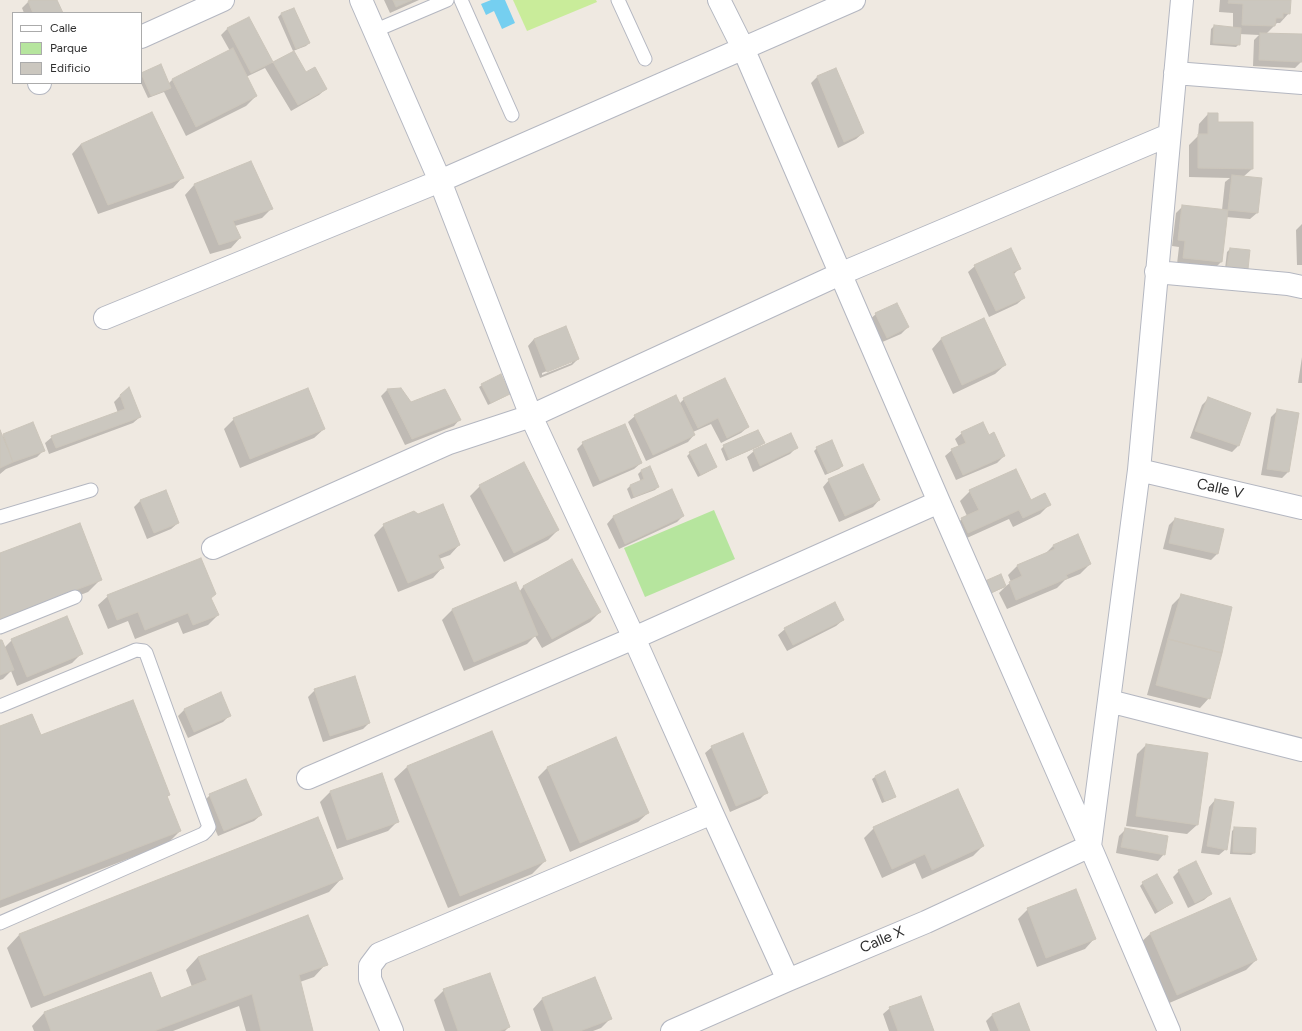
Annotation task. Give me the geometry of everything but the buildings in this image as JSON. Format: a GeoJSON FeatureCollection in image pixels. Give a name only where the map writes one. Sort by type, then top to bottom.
{"type":"FeatureCollection","features":[{"type":"Feature","properties":{"kind":"street"},"geometry":{"type":"LineString","coordinates":[[142,37],[223,0]]}},
{"type":"Feature","properties":{"kind":"street"},"geometry":{"type":"LineString","coordinates":[[361,0],[440,181],[531,416],[634,638],[788,980]]}},
{"type":"Feature","properties":{"kind":"street"},"geometry":{"type":"LineString","coordinates":[[719,0],[743,48],[1169,1031]]}},
{"type":"Feature","properties":{"kind":"street"},"geometry":{"type":"LineString","coordinates":[[105,318],[440,181],[854,0]]}},
{"type":"Feature","properties":{"kind":"street"},"geometry":{"type":"LineString","coordinates":[[1090,846],[1139,470],[1182,0]]}},
{"type":"Feature","properties":{"kind":"street"},"geometry":{"type":"LineString","coordinates":[[1175,73],[1302,83]]}},
{"type":"Feature","properties":{"kind":"street"},"geometry":{"type":"LineString","coordinates":[[212,548],[449,443],[531,416],[840,274],[1169,135]]}},
{"type":"Feature","properties":{"kind":"street"},"geometry":{"type":"LineString","coordinates":[[1156,272],[1288,284],[1302,287]]}},
{"type":"Feature","properties":{"kind":"street","name":"Calle V"},"geometry":{"type":"LineString","coordinates":[[1139,470],[1302,508]]}},
{"type":"Feature","properties":{"kind":"street"},"geometry":{"type":"LineString","coordinates":[[308,778],[634,638],[939,502]]}},
{"type":"Feature","properties":{"kind":"street"},"geometry":{"type":"LineString","coordinates":[[1109,701],[1302,750]]}},
{"type":"Feature","properties":{"kind":"street"},"geometry":{"type":"LineString","coordinates":[[392,1031],[370,979],[370,966],[379,954],[712,813]]}},
{"type":"Feature","properties":{"kind":"street","name":"Calle X"},"geometry":{"type":"LineString","coordinates":[[672,1031],[926,922],[1090,846]]}},
{"type":"Feature","properties":{"kind":"lane"},"geometry":{"type":"LineString","coordinates":[[374,32],[447,0]]}},
{"type":"Feature","properties":{"kind":"lane"},"geometry":{"type":"LineString","coordinates":[[461,0],[512,115]]}},
{"type":"Feature","properties":{"kind":"lane"},"geometry":{"type":"LineString","coordinates":[[618,0],[645,59]]}},
{"type":"Feature","properties":{"kind":"lane"},"geometry":{"type":"LineString","coordinates":[[0,517],[91,490]]}},
{"type":"Feature","properties":{"kind":"lane"},"geometry":{"type":"LineString","coordinates":[[0,627],[76,598]]}},
{"type":"Feature","properties":{"kind":"lane"},"geometry":{"type":"LineString","coordinates":[[0,706],[129,652],[136,650],[144,651],[209,827],[202,834],[0,923]]}},
{"type":"Feature","properties":{"kind":"green space"},"geometry":{"type":"Polygon","coordinates":[[[513,0],[596,0],[597,2],[527,31],[513,0]]]}},
{"type":"Feature","properties":{"kind":"green space"},"geometry":{"type":"Polygon","coordinates":[[[714,510],[735,559],[645,597],[624,548],[714,510]]]}},
{"type":"Feature","properties":{"kind":"water"},"geometry":{"type":"Polygon","coordinates":[[[491,0],[505,0],[515,23],[502,29],[494,11],[486,15],[481,4],[491,0]]]}}]}
